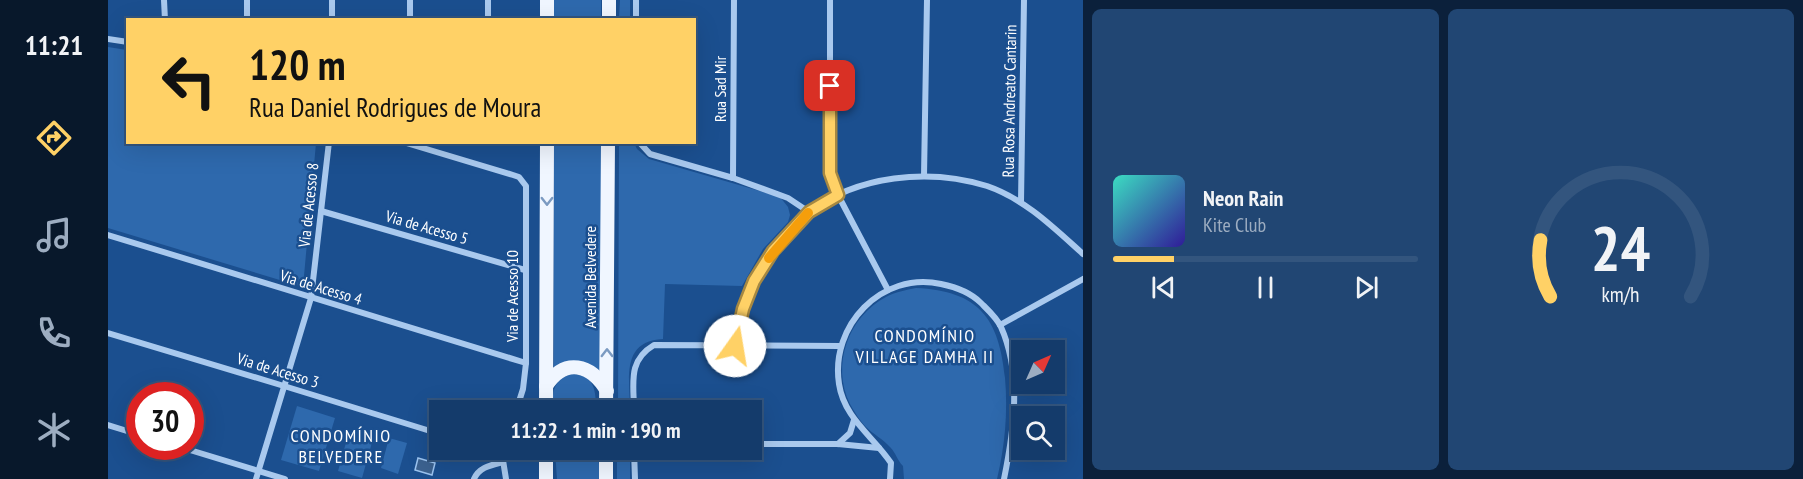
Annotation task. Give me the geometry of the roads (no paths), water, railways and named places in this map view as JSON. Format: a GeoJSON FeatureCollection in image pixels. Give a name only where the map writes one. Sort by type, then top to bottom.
{"type":"FeatureCollection","features":[{"type":"Feature","properties":{"kind":"main road"},"geometry":{"type":"LineString","coordinates":[[547,0],[547,18]]}},
{"type":"Feature","properties":{"kind":"main road"},"geometry":{"type":"LineString","coordinates":[[609,0],[609,18]]}},
{"type":"Feature","properties":{"kind":"main road"},"geometry":{"type":"LineString","coordinates":[[546,400],[547,144]]}},
{"type":"Feature","properties":{"kind":"main road","name":"Avenida Belvedere"},"geometry":{"type":"LineString","coordinates":[[606,400],[608,144]]}},
{"type":"Feature","properties":{"kind":"main road"},"geometry":{"type":"LineString","coordinates":[[546,386],[552,376],[572,367],[583,368],[593,373],[606,391]]}},
{"type":"Feature","properties":{"kind":"main road"},"geometry":{"type":"LineString","coordinates":[[546,460],[546,479]]}},
{"type":"Feature","properties":{"kind":"main road"},"geometry":{"type":"LineString","coordinates":[[606,460],[606,479]]}},
{"type":"Feature","properties":{"kind":"street"},"geometry":{"type":"LineString","coordinates":[[164,0],[165,18]]}},
{"type":"Feature","properties":{"kind":"street"},"geometry":{"type":"LineString","coordinates":[[247,0],[247,18]]}},
{"type":"Feature","properties":{"kind":"street"},"geometry":{"type":"LineString","coordinates":[[332,0],[332,18]]}},
{"type":"Feature","properties":{"kind":"street"},"geometry":{"type":"LineString","coordinates":[[410,0],[410,18]]}},
{"type":"Feature","properties":{"kind":"street"},"geometry":{"type":"LineString","coordinates":[[488,0],[488,18]]}},
{"type":"Feature","properties":{"kind":"street"},"geometry":{"type":"LineString","coordinates":[[636,0],[636,18]]}},
{"type":"Feature","properties":{"kind":"street","name":"Rua Sad Mir"},"geometry":{"type":"LineString","coordinates":[[733,178],[734,0]]}},
{"type":"Feature","properties":{"kind":"street"},"geometry":{"type":"LineString","coordinates":[[830,0],[830,173],[838,195],[888,290]]}},
{"type":"Feature","properties":{"kind":"street"},"geometry":{"type":"LineString","coordinates":[[924,176],[927,0]]}},
{"type":"Feature","properties":{"kind":"street","name":"Rua Rosa Andreato Cantarin"},"geometry":{"type":"LineString","coordinates":[[1021,202],[1024,0]]}},
{"type":"Feature","properties":{"kind":"street"},"geometry":{"type":"LineString","coordinates":[[108,39],[126,42]]}},
{"type":"Feature","properties":{"kind":"street","name":"Via de Acesso 8"},"geometry":{"type":"LineString","coordinates":[[256,479],[311,298],[328,144]]}},
{"type":"Feature","properties":{"kind":"street","name":"Via de Acesso 10"},"geometry":{"type":"LineString","coordinates":[[410,144],[513,175],[523,181],[526,192],[526,363],[520,400]]}},
{"type":"Feature","properties":{"kind":"street"},"geometry":{"type":"LineString","coordinates":[[640,144],[650,154],[733,178],[788,198],[809,212]]}},
{"type":"Feature","properties":{"kind":"street"},"geometry":{"type":"LineString","coordinates":[[735,346],[743,309],[754,281],[773,251],[809,212],[838,195],[865,185],[895,178],[924,176],[956,179],[988,187],[1021,202],[1043,218],[1083,254]]}},
{"type":"Feature","properties":{"kind":"street","name":"Via de Acesso 5"},"geometry":{"type":"LineString","coordinates":[[321,211],[525,270]]}},
{"type":"Feature","properties":{"kind":"street","name":"Via de Acesso 4"},"geometry":{"type":"LineString","coordinates":[[108,235],[526,363]]}},
{"type":"Feature","properties":{"kind":"street"},"geometry":{"type":"LineString","coordinates":[[1000,325],[1083,279]]}},
{"type":"Feature","properties":{"kind":"street"},"geometry":{"type":"LineString","coordinates":[[891,479],[891,463],[854,420],[846,406],[839,386],[840,345],[849,326],[875,297],[912,282],[934,282],[954,286],[974,296],[989,310],[1000,325],[1010,351],[1014,381],[1013,421],[1004,479]]}},
{"type":"Feature","properties":{"kind":"street","name":"Via de Acesso 3"},"geometry":{"type":"LineString","coordinates":[[108,333],[429,432]]}},
{"type":"Feature","properties":{"kind":"street"},"geometry":{"type":"LineString","coordinates":[[634,400],[634,369],[639,358],[654,345],[840,345]]}},
{"type":"Feature","properties":{"kind":"street"},"geometry":{"type":"LineString","coordinates":[[838,444],[850,433],[854,420]]}},
{"type":"Feature","properties":{"kind":"street"},"geometry":{"type":"LineString","coordinates":[[108,425],[126,431]]}},
{"type":"Feature","properties":{"kind":"street"},"geometry":{"type":"LineString","coordinates":[[762,444],[838,444],[879,448]]}},
{"type":"Feature","properties":{"kind":"street"},"geometry":{"type":"LineString","coordinates":[[204,454],[285,479]]}},
{"type":"Feature","properties":{"kind":"street"},"geometry":{"type":"LineString","coordinates":[[474,479],[475,475],[496,460]]}},
{"type":"Feature","properties":{"kind":"street"},"geometry":{"type":"LineString","coordinates":[[504,460],[506,479],[512,479]]}},
{"type":"Feature","properties":{"kind":"street"},"geometry":{"type":"LineString","coordinates":[[634,460],[635,479]]}},
{"type":"Feature","properties":{"kind":"street"},"geometry":{"type":"LineString","coordinates":[[540,479],[546,479]]}},
{"type":"Feature","properties":{"kind":"district","name":"CONDOMÍNIO VILLAGE DAMHA II"},"geometry":{"type":"Point","coordinates":[925,345]}},
{"type":"Feature","properties":{"kind":"district","name":"CONDOMÍNIO BELVEDERE"},"geometry":{"type":"Point","coordinates":[341,445]}}]}
